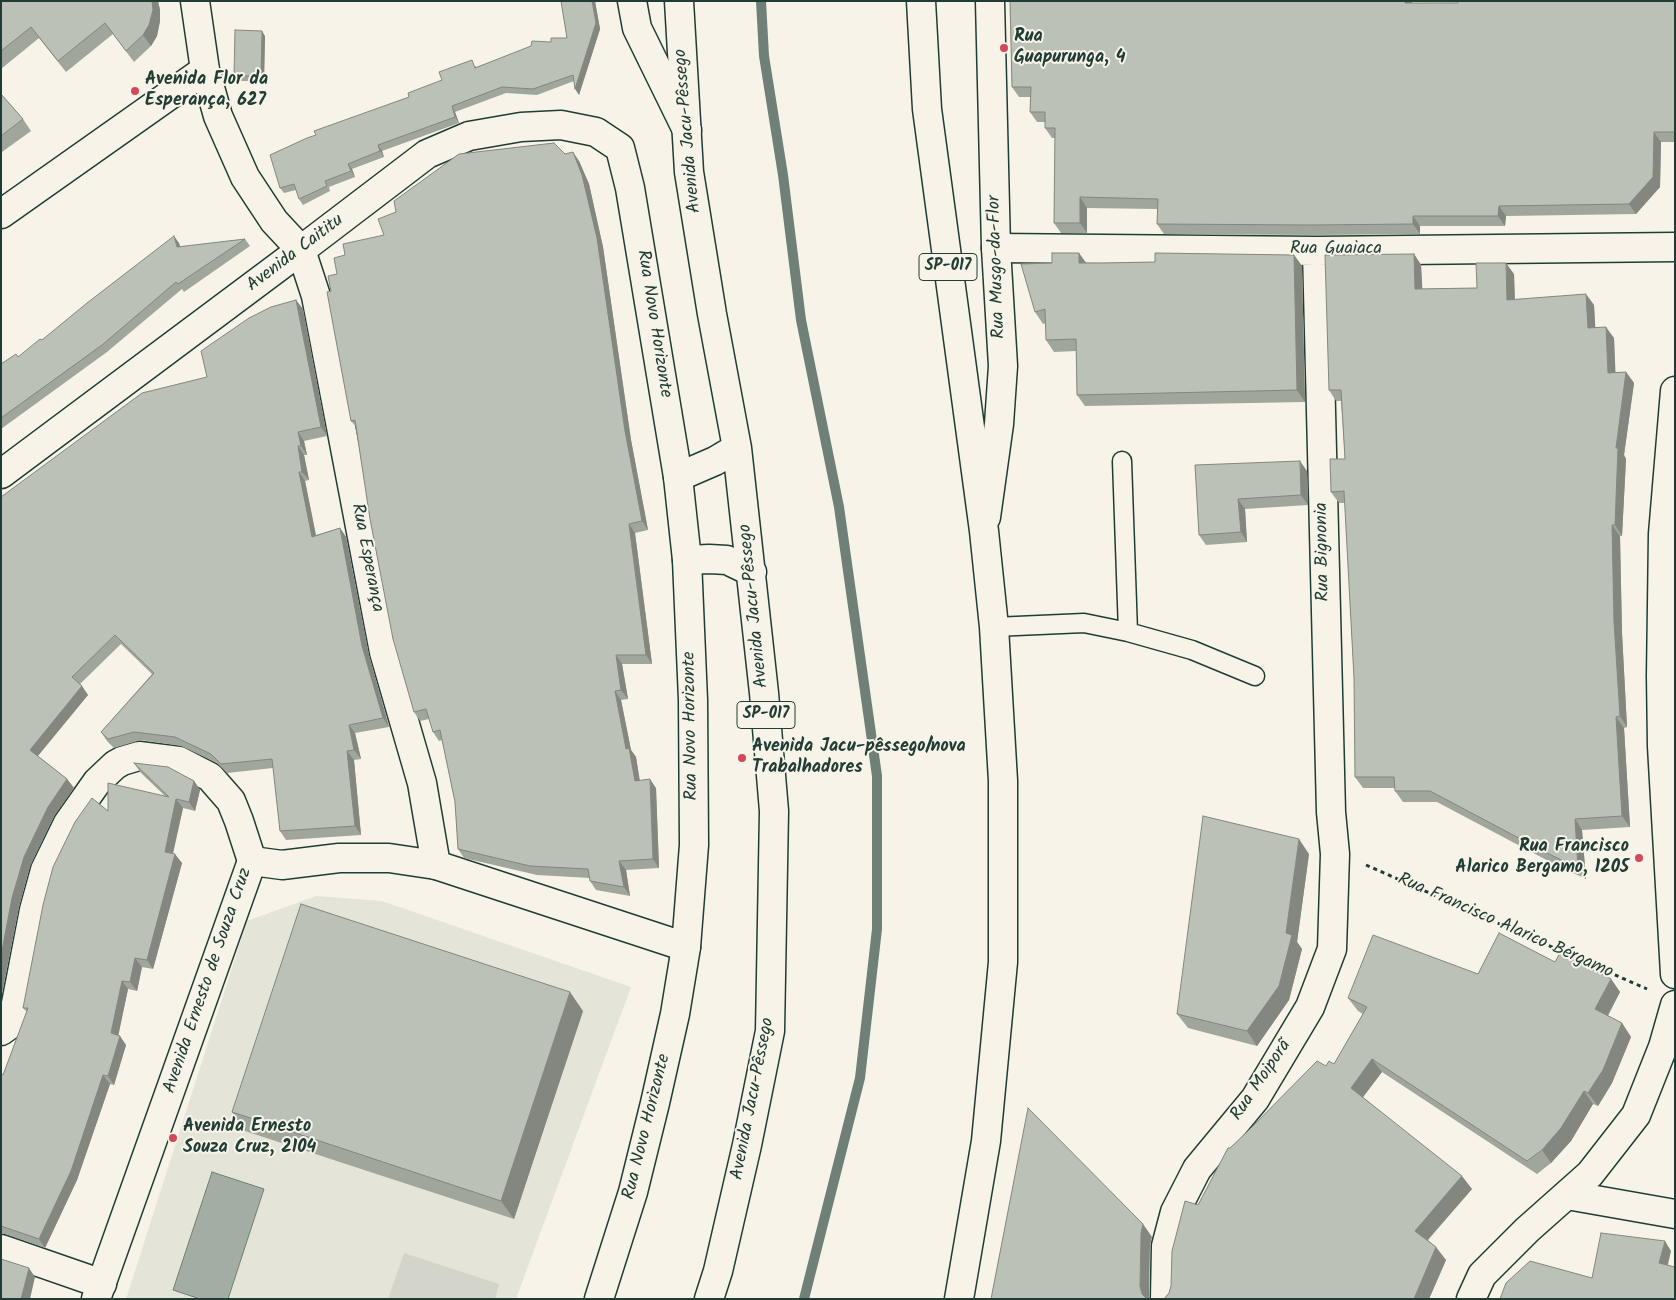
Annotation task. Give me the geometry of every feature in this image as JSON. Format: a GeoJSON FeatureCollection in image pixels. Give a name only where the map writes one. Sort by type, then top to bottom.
{"type":"FeatureCollection","features":[{"type":"Feature","properties":{"kind":"main road"},"geometry":{"type":"LineString","coordinates":[[195,1],[205,70],[218,116],[245,176],[274,221],[301,250]]}},
{"type":"Feature","properties":{"kind":"main road"},"geometry":{"type":"LineString","coordinates":[[632,1],[637,28],[687,130]]}},
{"type":"Feature","properties":{"kind":"main road","name":"Avenida Jacu-Pêssego"},"geometry":{"type":"LineString","coordinates":[[679,1],[689,172],[712,314],[737,448],[752,572],[774,811],[770,1031],[747,1144],[718,1271],[709,1299]]}},
{"type":"Feature","properties":{"kind":"main road","name":"SP-017"},"geometry":{"type":"LineString","coordinates":[[921,1],[927,109],[984,531],[994,628],[1003,781],[1003,962],[986,1141],[959,1299]]}},
{"type":"Feature","properties":{"kind":"main road","name":"Rua Musgo-da-Flor"},"geometry":{"type":"LineString","coordinates":[[984,531],[999,424],[1003,366],[996,248],[990,1]]}},
{"type":"Feature","properties":{"kind":"main road"},"geometry":{"type":"LineString","coordinates":[[1,214],[205,70]]}},
{"type":"Feature","properties":{"kind":"main road","name":"Avenida Caititu"},"geometry":{"type":"LineString","coordinates":[[1,474],[427,154],[469,136],[521,127],[561,125],[596,132],[620,148]]}},
{"type":"Feature","properties":{"kind":"main road","name":"Rua Novo Horizonte"},"geometry":{"type":"LineString","coordinates":[[599,1299],[633,1192],[675,1014],[686,948],[694,845],[693,700],[687,560],[678,477],[630,188],[620,148]]}},
{"type":"Feature","properties":{"kind":"main road","name":"Rua Guaiaca"},"geometry":{"type":"LineString","coordinates":[[996,248],[1317,251],[1675,247]]}},
{"type":"Feature","properties":{"kind":"main road","name":"Rua Esperança"},"geometry":{"type":"LineString","coordinates":[[301,250],[316,296],[384,652],[422,783],[436,865]]}},
{"type":"Feature","properties":{"kind":"main road","name":"Rua Bignonia"},"geometry":{"type":"LineString","coordinates":[[1317,251],[1331,812],[1335,854]]}},
{"type":"Feature","properties":{"kind":"main road"},"geometry":{"type":"LineString","coordinates":[[1675,392],[1663,534],[1668,677],[1662,746],[1675,974]]}},
{"type":"Feature","properties":{"kind":"main road"},"geometry":{"type":"LineString","coordinates":[[678,477],[715,461],[737,448]]}},
{"type":"Feature","properties":{"kind":"main road"},"geometry":{"type":"LineString","coordinates":[[687,560],[709,558],[727,560],[752,572]]}},
{"type":"Feature","properties":{"kind":"main road"},"geometry":{"type":"LineString","coordinates":[[1,1031],[8,1026],[14,1014],[34,910],[46,870],[68,823],[97,782],[115,765],[139,756],[180,761],[210,777],[231,801],[252,861]]}},
{"type":"Feature","properties":{"kind":"main road","name":"Rua Moiporã"},"geometry":{"type":"LineString","coordinates":[[1166,1299],[1166,1246],[1175,1212],[1197,1169],[1255,1099],[1314,998],[1332,949],[1335,854]]}},
{"type":"Feature","properties":{"kind":"main road","name":"Avenida Ernesto de Souza Cruz"},"geometry":{"type":"LineString","coordinates":[[99,1291],[252,861],[282,865],[340,858],[389,858],[436,865],[686,948]]}},
{"type":"Feature","properties":{"kind":"main road"},"geometry":{"type":"LineString","coordinates":[[1471,1299],[1482,1275],[1527,1230],[1590,1174],[1636,1115],[1663,1048],[1675,1005]]}},
{"type":"Feature","properties":{"kind":"main road"},"geometry":{"type":"LineString","coordinates":[[1567,1194],[1675,1214]]}},
{"type":"Feature","properties":{"kind":"main road"},"geometry":{"type":"LineString","coordinates":[[1,1248],[99,1291]]}},
{"type":"Feature","properties":{"kind":"lane"},"geometry":{"type":"LineString","coordinates":[[1122,462],[1128,632]]}},
{"type":"Feature","properties":{"kind":"lane"},"geometry":{"type":"LineString","coordinates":[[994,628],[1084,623],[1128,632],[1192,650],[1255,676]]}},
{"type":"Feature","properties":{"kind":"path","name":"Rua Francisco Alarico Bérgamo"},"geometry":{"type":"LineString","coordinates":[[1335,854],[1366,865],[1648,990]]}},
{"type":"Feature","properties":{"kind":"shaded area"},"geometry":{"type":"Polygon","coordinates":[[[316,896],[382,901],[631,987],[516,1299],[126,1299],[247,921],[316,896]]]}},
{"type":"Feature","properties":{"kind":"shaded area"},"geometry":{"type":"Polygon","coordinates":[[[212,1172],[264,1189],[228,1299],[200,1299],[173,1290],[212,1172]]]}},
{"type":"Feature","properties":{"kind":"shaded area"},"geometry":{"type":"Polygon","coordinates":[[[404,1253],[499,1284],[495,1299],[388,1299],[404,1253]]]}},
{"type":"Feature","properties":{"kind":"building"},"geometry":{"type":"Polygon","coordinates":[[[1,1],[152,1],[153,10],[149,25],[143,35],[126,51],[105,23],[58,61],[31,27],[1,51],[1,1]]]}},
{"type":"Feature","properties":{"kind":"building"},"geometry":{"type":"Polygon","coordinates":[[[561,1],[592,1],[596,23],[575,89],[573,75],[533,89],[502,87],[452,106],[455,117],[378,145],[380,151],[348,164],[351,171],[325,181],[327,186],[299,199],[294,184],[280,188],[270,155],[316,135],[314,131],[409,97],[408,93],[442,80],[439,72],[472,60],[475,68],[531,46],[532,41],[551,42],[551,38],[567,38],[561,1]]]}},
{"type":"Feature","properties":{"kind":"building"},"geometry":{"type":"Polygon","coordinates":[[[1010,1],[1405,1],[1405,3],[1458,3],[1458,1],[1675,1],[1675,129],[1674,132],[1654,132],[1653,177],[1629,204],[1499,206],[1498,216],[1413,216],[1413,224],[1157,224],[1158,199],[1080,197],[1080,223],[1054,223],[1055,128],[1045,128],[1045,112],[1030,112],[1031,87],[1012,87],[1010,1]]]}},
{"type":"Feature","properties":{"kind":"building"},"geometry":{"type":"Polygon","coordinates":[[[235,30],[262,31],[261,76],[234,76],[235,30]]]}},
{"type":"Feature","properties":{"kind":"building"},"geometry":{"type":"Polygon","coordinates":[[[1,94],[23,119],[1,136],[1,94]]]}},
{"type":"Feature","properties":{"kind":"building"},"geometry":{"type":"Polygon","coordinates":[[[554,143],[565,154],[573,152],[582,175],[597,238],[625,431],[642,521],[629,524],[646,655],[616,655],[621,690],[615,691],[626,749],[629,748],[635,781],[650,779],[653,859],[619,861],[624,887],[590,881],[588,869],[530,866],[458,849],[455,802],[440,730],[433,732],[426,709],[414,712],[393,639],[370,519],[355,420],[351,421],[327,292],[331,291],[328,276],[337,274],[334,258],[345,255],[343,244],[384,235],[378,219],[396,212],[394,201],[459,154],[554,143]]]}},
{"type":"Feature","properties":{"kind":"building"},"geometry":{"type":"Polygon","coordinates":[[[174,236],[177,247],[245,239],[178,284],[176,282],[102,345],[1,418],[1,364],[16,354],[18,357],[40,339],[42,340],[174,236]]]}},
{"type":"Feature","properties":{"kind":"building"},"geometry":{"type":"Polygon","coordinates":[[[1052,253],[1079,253],[1079,263],[1155,262],[1155,253],[1294,255],[1297,390],[1077,395],[1076,339],[1046,340],[1045,309],[1035,312],[1021,264],[1052,263],[1052,253]]]}},
{"type":"Feature","properties":{"kind":"building"},"geometry":{"type":"Polygon","coordinates":[[[1414,254],[1415,289],[1477,288],[1476,263],[1506,263],[1507,300],[1586,294],[1588,328],[1606,327],[1608,373],[1626,372],[1616,448],[1618,448],[1615,525],[1612,525],[1614,622],[1620,716],[1616,717],[1622,816],[1575,819],[1578,868],[1430,791],[1395,791],[1394,777],[1355,777],[1354,678],[1344,491],[1331,492],[1330,459],[1345,459],[1341,390],[1329,390],[1325,255],[1414,254]]]}},
{"type":"Feature","properties":{"kind":"building"},"geometry":{"type":"Polygon","coordinates":[[[296,300],[321,427],[298,432],[301,446],[298,446],[302,472],[299,472],[312,537],[340,528],[362,646],[383,718],[349,725],[354,750],[347,751],[355,826],[280,831],[272,759],[221,764],[211,754],[175,737],[134,732],[108,739],[101,732],[154,673],[115,635],[72,677],[82,686],[30,750],[67,779],[48,807],[24,857],[12,898],[1,956],[1,497],[142,393],[207,377],[201,351],[249,318],[271,307],[296,300]]]}},
{"type":"Feature","properties":{"kind":"building"},"geometry":{"type":"Polygon","coordinates":[[[1300,461],[1301,495],[1238,499],[1241,532],[1199,535],[1195,465],[1300,461]]]}},
{"type":"Feature","properties":{"kind":"building"},"geometry":{"type":"Polygon","coordinates":[[[134,763],[168,767],[194,781],[189,802],[176,799],[165,852],[175,854],[147,960],[135,958],[130,982],[122,981],[111,1033],[120,1036],[108,1076],[103,1075],[71,1171],[39,1239],[1,1226],[1,1074],[3,1075],[28,1008],[23,1008],[43,905],[53,867],[75,822],[92,798],[108,811],[108,783],[169,797],[134,763]]]}},
{"type":"Feature","properties":{"kind":"building"},"geometry":{"type":"Polygon","coordinates":[[[1203,816],[1299,839],[1286,933],[1292,935],[1279,986],[1247,1031],[1177,1014],[1203,816]]]}},
{"type":"Feature","properties":{"kind":"building"},"geometry":{"type":"Polygon","coordinates":[[[301,904],[570,992],[501,1201],[232,1112],[301,904]]]}},
{"type":"Feature","properties":{"kind":"building"},"geometry":{"type":"Polygon","coordinates":[[[1499,933],[1555,962],[1560,953],[1611,979],[1595,1009],[1622,1023],[1603,1070],[1588,1093],[1584,1091],[1561,1128],[1542,1150],[1527,1161],[1372,1059],[1351,1088],[1462,1176],[1415,1231],[1436,1247],[1414,1299],[1164,1299],[1169,1293],[1171,1286],[1172,1251],[1185,1201],[1198,1205],[1228,1148],[1248,1131],[1317,1061],[1326,1066],[1329,1061],[1334,1064],[1367,1007],[1348,998],[1373,935],[1478,974],[1499,933]]]}},
{"type":"Feature","properties":{"kind":"building"},"geometry":{"type":"Polygon","coordinates":[[[1028,1108],[1143,1224],[1141,1233],[1140,1286],[1142,1294],[1147,1299],[991,1299],[1028,1108]]]}},
{"type":"Feature","properties":{"kind":"building"},"geometry":{"type":"Polygon","coordinates":[[[1601,1233],[1665,1241],[1659,1263],[1675,1267],[1675,1299],[1500,1299],[1506,1283],[1530,1261],[1592,1278],[1601,1233]]]}},
{"type":"Feature","properties":{"kind":"building"},"geometry":{"type":"Polygon","coordinates":[[[1,1259],[29,1268],[21,1299],[1,1299],[1,1259]]]}},
{"type":"Feature","properties":{"kind":"waterway"},"geometry":{"type":"LineString","coordinates":[[761,1],[764,56],[783,175],[801,320],[839,507],[877,776],[877,929],[860,1078],[804,1299]]}},
{"type":"Feature","properties":{"kind":"place","name":"Rua Guapurunga, 4"},"geometry":{"type":"Point","coordinates":[1004,48]}},
{"type":"Feature","properties":{"kind":"place","name":"Avenida Flor da Esperança, 627"},"geometry":{"type":"Point","coordinates":[135,91]}},
{"type":"Feature","properties":{"kind":"place","name":"Avenida Jacu-pêssego/nova Trabalhadores"},"geometry":{"type":"Point","coordinates":[742,758]}},
{"type":"Feature","properties":{"kind":"place","name":"Rua Francisco Alarico Bergamo, 1205"},"geometry":{"type":"Point","coordinates":[1639,858]}},
{"type":"Feature","properties":{"kind":"place","name":"Avenida Ernesto Souza Cruz, 2104"},"geometry":{"type":"Point","coordinates":[173,1138]}}]}
